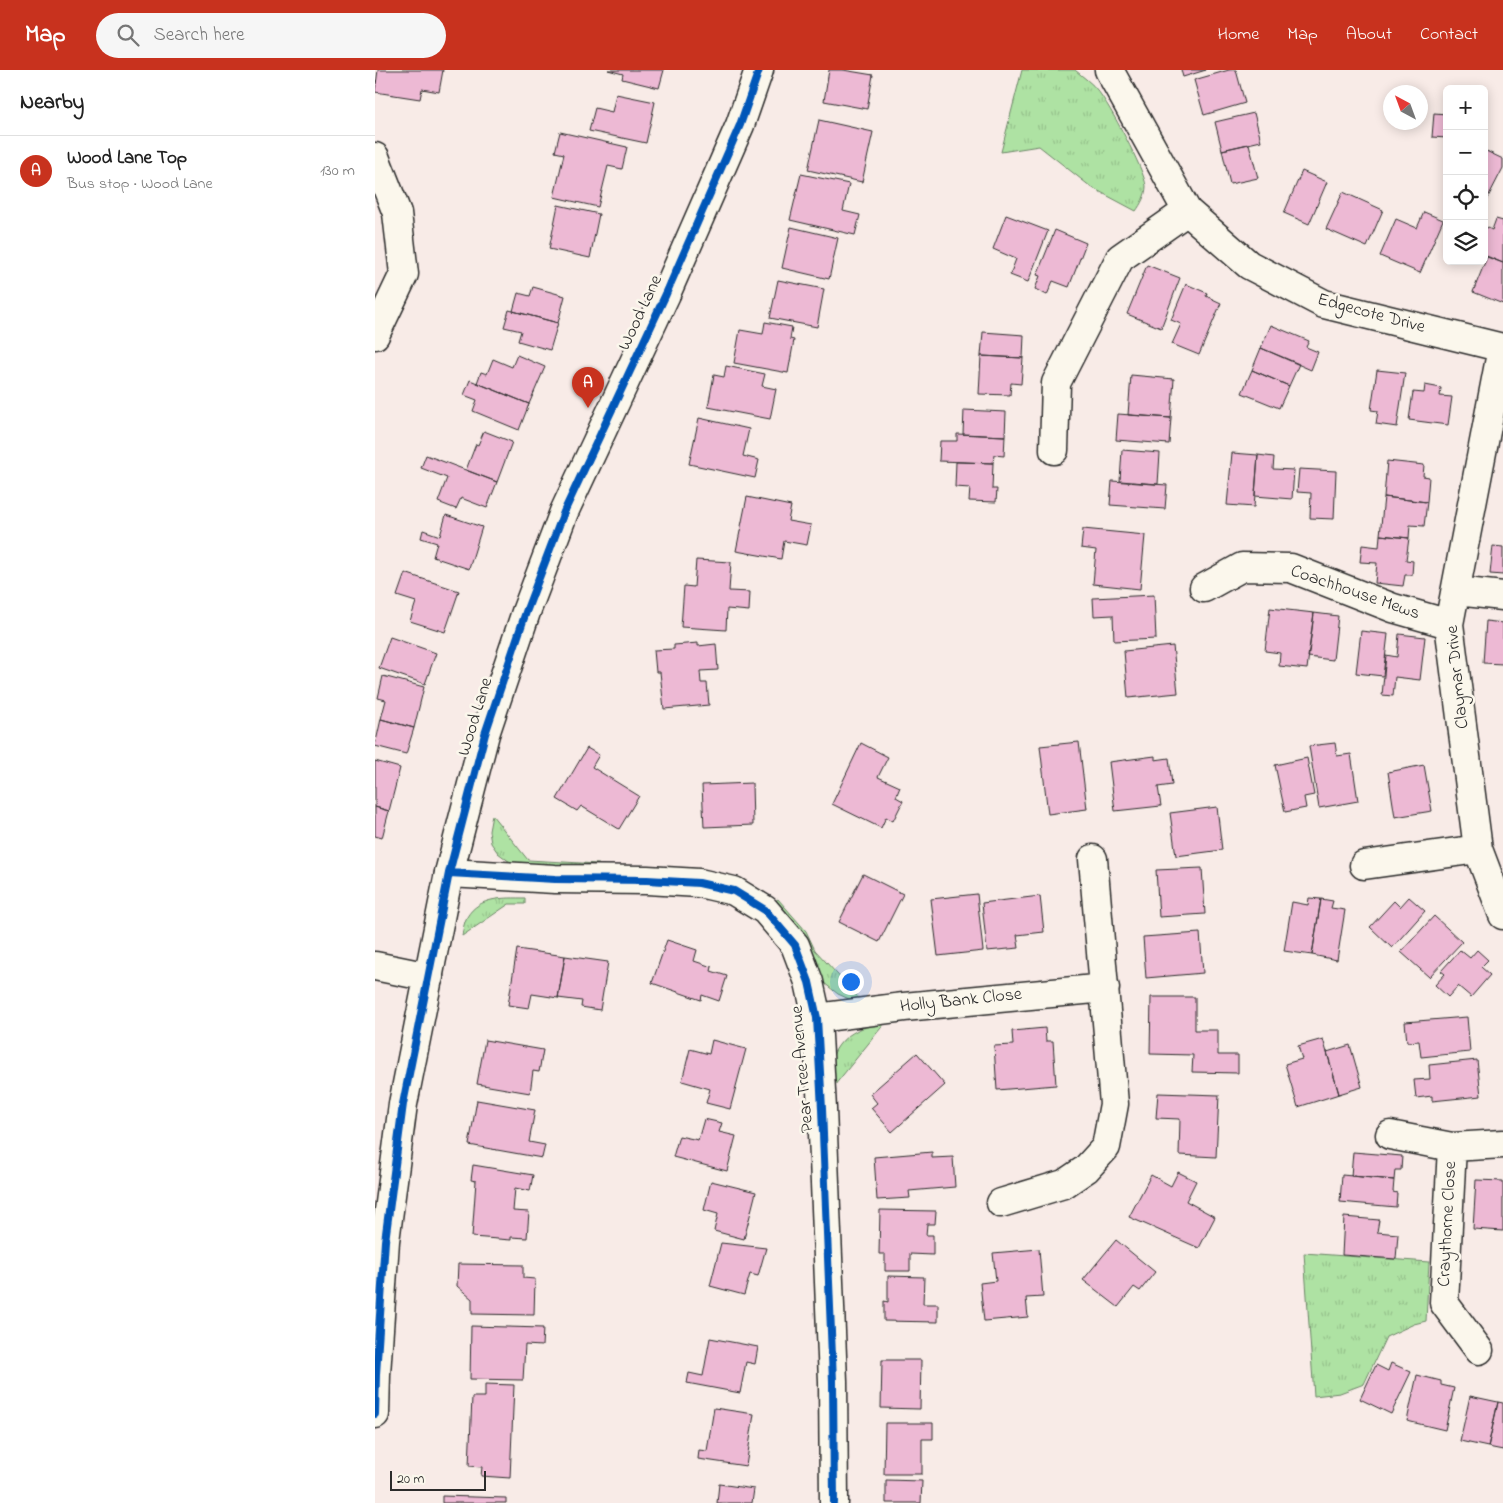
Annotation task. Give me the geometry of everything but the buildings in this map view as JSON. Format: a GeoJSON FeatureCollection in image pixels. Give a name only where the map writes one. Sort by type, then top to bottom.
{"type":"FeatureCollection","features":[{"type":"Feature","properties":{"kind":"street","name":"Wood Lane"},"geometry":{"type":"LineString","coordinates":[[375,1414],[385,1241],[403,1104],[449,873],[485,734],[526,612],[564,512],[666,294],[739,125],[759,70]]}},
{"type":"Feature","properties":{"kind":"street","name":"Edgecote Drive"},"geometry":{"type":"LineString","coordinates":[[1109,70],[1187,210],[1249,265],[1324,304],[1503,348]]}},
{"type":"Feature","properties":{"kind":"street"},"geometry":{"type":"LineString","coordinates":[[375,157],[397,213],[404,274],[375,335]]}},
{"type":"Feature","properties":{"kind":"street"},"geometry":{"type":"LineString","coordinates":[[1054,450],[1056,383],[1120,258],[1187,210]]}},
{"type":"Feature","properties":{"kind":"street","name":"Claymar Drive"},"geometry":{"type":"LineString","coordinates":[[1503,348],[1449,624],[1478,849],[1503,915]]}},
{"type":"Feature","properties":{"kind":"street","name":"Coachhouse Mews"},"geometry":{"type":"LineString","coordinates":[[1204,588],[1242,567],[1291,568],[1393,608],[1449,624]]}},
{"type":"Feature","properties":{"kind":"street"},"geometry":{"type":"LineString","coordinates":[[1456,591],[1503,596]]}},
{"type":"Feature","properties":{"kind":"street"},"geometry":{"type":"LineString","coordinates":[[1364,865],[1478,849]]}},
{"type":"Feature","properties":{"kind":"street"},"geometry":{"type":"LineString","coordinates":[[1001,1203],[1064,1184],[1085,1169],[1106,1147],[1114,1104],[1093,859]]}},
{"type":"Feature","properties":{"kind":"street","name":"Pear Tree Avenue"},"geometry":{"type":"LineString","coordinates":[[449,873],[555,879],[647,880],[699,883],[734,891],[765,910],[795,945],[809,982],[817,1018],[833,1382],[834,1503]]}},
{"type":"Feature","properties":{"kind":"street"},"geometry":{"type":"LineString","coordinates":[[375,966],[429,977]]}},
{"type":"Feature","properties":{"kind":"street","name":"Holly Bank Close"},"geometry":{"type":"LineString","coordinates":[[817,1018],[904,1007],[1105,988]]}},
{"type":"Feature","properties":{"kind":"street","name":"Craythorne Close"},"geometry":{"type":"LineString","coordinates":[[1390,1135],[1452,1147],[1503,1144]]}},
{"type":"Feature","properties":{"kind":"street","name":"Craythorne Close"},"geometry":{"type":"LineString","coordinates":[[1452,1147],[1444,1303],[1479,1350]]}},
{"type":"Feature","properties":{"kind":"green space"},"geometry":{"type":"Polygon","coordinates":[[[1022,70],[1075,70],[1098,91],[1126,138],[1144,178],[1145,193],[1136,211],[1091,187],[1039,146],[1001,152],[1022,70]]]}},
{"type":"Feature","properties":{"kind":"green space"},"geometry":{"type":"Polygon","coordinates":[[[492,815],[528,860],[599,864],[600,869],[514,865],[498,853],[491,843],[489,831],[492,815]]]}},
{"type":"Feature","properties":{"kind":"green space"},"geometry":{"type":"Polygon","coordinates":[[[525,898],[525,904],[509,904],[462,936],[467,917],[478,905],[493,900],[525,898]]]}},
{"type":"Feature","properties":{"kind":"green space"},"geometry":{"type":"Polygon","coordinates":[[[778,899],[806,931],[815,950],[859,998],[849,999],[838,994],[824,983],[812,960],[771,904],[778,899]]]}},
{"type":"Feature","properties":{"kind":"green space"},"geometry":{"type":"Polygon","coordinates":[[[885,1023],[830,1091],[830,1071],[836,1049],[849,1035],[857,1030],[885,1023]]]}},
{"type":"Feature","properties":{"kind":"green space"},"geometry":{"type":"Polygon","coordinates":[[[1304,1253],[1429,1262],[1426,1321],[1414,1324],[1386,1337],[1364,1384],[1340,1393],[1314,1396],[1304,1253]]]}},
{"type":"Feature","properties":{"kind":"cycle path"},"geometry":{"type":"LineString","coordinates":[[375,1414],[385,1241],[403,1104],[449,873],[485,734],[526,612],[564,512],[666,294],[740,125],[759,70]]}},
{"type":"Feature","properties":{"kind":"cycle path"},"geometry":{"type":"LineString","coordinates":[[449,873],[555,879],[647,880],[699,883],[734,891],[765,910],[795,945],[809,982],[817,1018],[833,1381],[834,1503]]}},
{"type":"Feature","properties":{"kind":"place","name":"Wood Lane Top"},"geometry":{"type":"Point","coordinates":[588,408]}}]}
